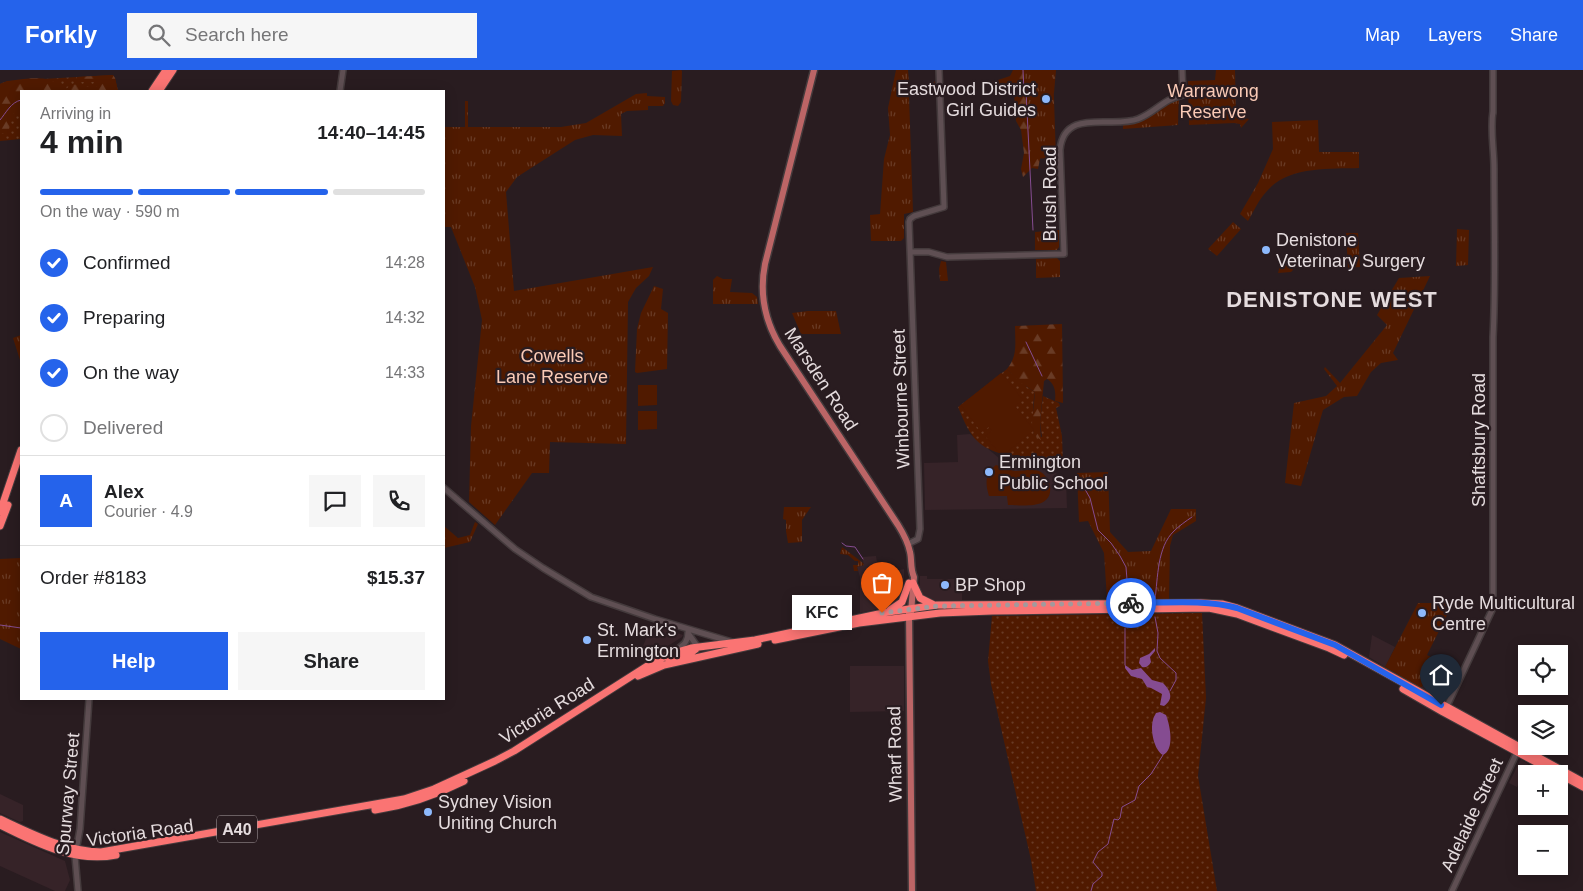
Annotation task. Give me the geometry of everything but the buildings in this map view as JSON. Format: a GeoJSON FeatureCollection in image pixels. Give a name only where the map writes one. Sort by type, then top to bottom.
{"type":"FeatureCollection","features":[{"type":"Feature","properties":{"kind":"highway"},"geometry":{"type":"LineString","coordinates":[[153,90],[166,70]]}},
{"type":"Feature","properties":{"kind":"highway"},"geometry":{"type":"LineString","coordinates":[[160,90],[173,70]]}},
{"type":"Feature","properties":{"kind":"highway"},"geometry":{"type":"LineString","coordinates":[[0,512],[20,453]]}},
{"type":"Feature","properties":{"kind":"highway"},"geometry":{"type":"LineString","coordinates":[[0,526],[20,467]]}},
{"type":"Feature","properties":{"kind":"highway"},"geometry":{"type":"LineString","coordinates":[[911,583],[920,598],[937,606]]}},
{"type":"Feature","properties":{"kind":"highway"},"geometry":{"type":"LineString","coordinates":[[888,612],[902,602],[911,583]]}},
{"type":"Feature","properties":{"kind":"highway","name":"Victoria Road"},"geometry":{"type":"LineString","coordinates":[[0,825],[31,840],[91,858],[389,808],[422,800],[500,762],[643,673],[664,665],[937,606],[1140,603],[1222,604],[1335,645],[1444,710]]}},
{"type":"Feature","properties":{"kind":"highway","name":"Victoria Road"},"geometry":{"type":"LineString","coordinates":[[0,819],[76,853],[101,852],[418,796],[505,756],[643,668],[670,654],[697,646],[755,640],[888,612],[1200,608],[1222,610],[1337,652],[1518,749]]}},
{"type":"Feature","properties":{"kind":"highway"},"geometry":{"type":"LineString","coordinates":[[643,673],[655,666],[692,652],[697,646],[706,649],[747,646]]}},
{"type":"Feature","properties":{"kind":"highway","name":"Victoria Road"},"geometry":{"type":"LineString","coordinates":[[1528,755],[1544,765]]}},
{"type":"Feature","properties":{"kind":"highway","name":"Victoria Road"},"geometry":{"type":"LineString","coordinates":[[1530,755],[1583,782]]}},
{"type":"Feature","properties":{"kind":"highway","name":"Victoria Road"},"geometry":{"type":"LineString","coordinates":[[1568,779],[1583,787]]}},
{"type":"Feature","properties":{"kind":"main road","name":"Marsden Road"},"geometry":{"type":"LineString","coordinates":[[814,70],[765,264],[762,288],[765,309],[770,328],[780,346],[898,525],[908,544],[912,572],[909,577],[911,583],[910,611]]}},
{"type":"Feature","properties":{"kind":"main road","name":"Wharf Road"},"geometry":{"type":"LineString","coordinates":[[910,611],[909,688],[912,891]]}},
{"type":"Feature","properties":{"kind":"street"},"geometry":{"type":"LineString","coordinates":[[340,90],[343,70]]}},
{"type":"Feature","properties":{"kind":"street","name":"Winbourne Street"},"geometry":{"type":"LineString","coordinates":[[908,544],[918,539],[920,533],[909,246],[910,219],[944,207],[939,70]]}},
{"type":"Feature","properties":{"kind":"street","name":"Brush Road"},"geometry":{"type":"LineString","coordinates":[[910,252],[929,252],[947,258],[1064,254],[1060,150],[1065,134],[1081,123],[1128,121],[1139,118],[1172,98],[1183,95],[1182,70]]}},
{"type":"Feature","properties":{"kind":"street","name":"Shaftsbury Road"},"geometry":{"type":"LineString","coordinates":[[1444,710],[1492,610],[1493,598],[1493,70]]}},
{"type":"Feature","properties":{"kind":"street"},"geometry":{"type":"LineString","coordinates":[[445,489],[515,549],[582,592],[642,615],[734,642]]}},
{"type":"Feature","properties":{"kind":"street"},"geometry":{"type":"LineString","coordinates":[[688,630],[697,646]]}},
{"type":"Feature","properties":{"kind":"street"},"geometry":{"type":"LineString","coordinates":[[670,654],[686,643],[688,630]]}},
{"type":"Feature","properties":{"kind":"street","name":"Spurway Street"},"geometry":{"type":"LineString","coordinates":[[78,891],[76,853],[80,829],[89,700]]}},
{"type":"Feature","properties":{"kind":"street","name":"Adelaide Street"},"geometry":{"type":"LineString","coordinates":[[1452,891],[1518,749]]}},
{"type":"Feature","properties":{"kind":"shaded area","name":"Ermington Public School"},"geometry":{"type":"Polygon","coordinates":[[[970,434],[999,458],[1014,463],[1043,463],[1066,481],[1067,508],[925,510],[924,463],[958,462],[957,435],[970,434]]]}},
{"type":"Feature","properties":{"kind":"shaded area"},"geometry":{"type":"Polygon","coordinates":[[[876,556],[879,574],[904,569],[904,593],[901,601],[890,606],[860,613],[860,577],[857,567],[864,565],[862,557],[876,556]]]}},
{"type":"Feature","properties":{"kind":"shaded area"},"geometry":{"type":"Polygon","coordinates":[[[920,576],[927,576],[927,579],[962,579],[962,600],[934,600],[927,598],[920,590],[920,576]]]}},
{"type":"Feature","properties":{"kind":"shaded area"},"geometry":{"type":"Polygon","coordinates":[[[652,624],[683,635],[660,651],[643,646],[652,624]]]}},
{"type":"Feature","properties":{"kind":"shaded area"},"geometry":{"type":"Polygon","coordinates":[[[1372,635],[1395,647],[1385,667],[1369,657],[1372,635]]]}},
{"type":"Feature","properties":{"kind":"shaded area"},"geometry":{"type":"Polygon","coordinates":[[[1155,648],[1150,657],[1151,662],[1148,666],[1142,667],[1139,663],[1140,658],[1149,654],[1155,648]]]}},
{"type":"Feature","properties":{"kind":"shaded area"},"geometry":{"type":"Polygon","coordinates":[[[1125,665],[1132,670],[1141,668],[1152,680],[1163,683],[1170,695],[1169,701],[1164,706],[1160,705],[1162,694],[1147,687],[1142,679],[1131,676],[1125,665]]]}},
{"type":"Feature","properties":{"kind":"shaded area"},"geometry":{"type":"Polygon","coordinates":[[[850,666],[904,666],[904,711],[850,712],[850,666]]]}},
{"type":"Feature","properties":{"kind":"shaded area"},"geometry":{"type":"Polygon","coordinates":[[[1433,667],[1454,677],[1441,700],[1421,688],[1433,667]]]}},
{"type":"Feature","properties":{"kind":"shaded area"},"geometry":{"type":"Polygon","coordinates":[[[1160,712],[1166,715],[1170,737],[1169,748],[1163,755],[1157,749],[1152,729],[1154,717],[1156,713],[1160,712]]]}},
{"type":"Feature","properties":{"kind":"shaded area"},"geometry":{"type":"Polygon","coordinates":[[[1521,759],[1528,764],[1528,765],[1518,765],[1521,759]]]}},
{"type":"Feature","properties":{"kind":"shaded area"},"geometry":{"type":"Polygon","coordinates":[[[1518,765],[1517,787],[1509,783],[1518,765]]]}},
{"type":"Feature","properties":{"kind":"shaded area"},"geometry":{"type":"Polygon","coordinates":[[[0,794],[23,805],[23,821],[20,822],[0,813],[0,794]]]}},
{"type":"Feature","properties":{"kind":"shaded area"},"geometry":{"type":"Polygon","coordinates":[[[0,832],[65,861],[70,880],[65,891],[55,891],[0,866],[0,832]]]}},
{"type":"Feature","properties":{"kind":"green space"},"geometry":{"type":"Polygon","coordinates":[[[681,70],[681,102],[678,106],[673,105],[671,101],[672,71],[681,70]]]}},
{"type":"Feature","properties":{"kind":"green space"},"geometry":{"type":"Polygon","coordinates":[[[896,70],[908,70],[911,85],[932,85],[935,81],[935,94],[909,96],[913,212],[904,214],[904,238],[901,241],[871,241],[870,215],[880,214],[884,159],[890,135],[888,108],[896,70]]]}},
{"type":"Feature","properties":{"kind":"green space"},"geometry":{"type":"Polygon","coordinates":[[[1013,70],[1056,70],[1054,93],[1041,95],[1052,126],[1057,169],[1053,170],[1049,155],[1041,154],[1038,169],[1032,168],[1023,177],[1021,169],[1024,153],[1021,130],[1016,121],[1014,93],[993,91],[992,82],[1010,76],[1013,70]]]}},
{"type":"Feature","properties":{"kind":"green space"},"geometry":{"type":"Polygon","coordinates":[[[1023,70],[1053,70],[1056,158],[1028,159],[1026,92],[997,92],[996,82],[1023,81],[1023,70]]]}},
{"type":"Feature","properties":{"kind":"green space","name":"Warrawong Reserve"},"geometry":{"type":"Polygon","coordinates":[[[1216,70],[1235,70],[1236,116],[1249,119],[1241,128],[1240,124],[1234,123],[1189,125],[1188,81],[1215,80],[1216,70]]]}},
{"type":"Feature","properties":{"kind":"green space"},"geometry":{"type":"Polygon","coordinates":[[[113,75],[118,90],[20,90],[20,139],[0,141],[0,84],[7,81],[113,75]]]}},
{"type":"Feature","properties":{"kind":"green space"},"geometry":{"type":"Polygon","coordinates":[[[113,75],[118,90],[20,90],[20,107],[13,114],[9,129],[6,133],[0,134],[0,84],[15,80],[41,78],[52,81],[66,89],[72,84],[95,88],[101,82],[77,82],[77,77],[113,75]]]}},
{"type":"Feature","properties":{"kind":"green space","name":"Cowells Lane Reserve"},"geometry":{"type":"Polygon","coordinates":[[[647,93],[647,96],[665,97],[665,103],[663,106],[648,106],[648,110],[627,111],[621,114],[622,136],[593,135],[575,140],[517,177],[506,192],[514,291],[653,267],[649,276],[636,288],[628,302],[626,444],[550,442],[549,473],[532,473],[495,525],[469,502],[471,426],[482,320],[475,287],[451,227],[445,227],[445,127],[465,127],[465,101],[468,101],[468,127],[561,127],[586,123],[636,94],[647,93]]]}},
{"type":"Feature","properties":{"kind":"green space"},"geometry":{"type":"Polygon","coordinates":[[[1179,99],[1178,125],[1123,129],[1123,124],[1136,123],[1174,100],[1179,99]]]}},
{"type":"Feature","properties":{"kind":"green space"},"geometry":{"type":"Polygon","coordinates":[[[1318,120],[1319,152],[1359,152],[1359,168],[1310,170],[1286,177],[1264,194],[1248,221],[1240,214],[1258,183],[1273,149],[1272,122],[1318,120]]]}},
{"type":"Feature","properties":{"kind":"green space"},"geometry":{"type":"Polygon","coordinates":[[[1233,222],[1241,229],[1217,256],[1208,249],[1233,222]]]}},
{"type":"Feature","properties":{"kind":"green space"},"geometry":{"type":"Polygon","coordinates":[[[1457,229],[1469,230],[1468,265],[1456,266],[1457,229]]]}},
{"type":"Feature","properties":{"kind":"green space"},"geometry":{"type":"Polygon","coordinates":[[[1059,230],[1059,247],[1057,250],[1035,250],[1035,232],[1059,230]]]}},
{"type":"Feature","properties":{"kind":"green space"},"geometry":{"type":"Polygon","coordinates":[[[1346,233],[1358,233],[1360,267],[1348,268],[1346,233]]]}},
{"type":"Feature","properties":{"kind":"green space"},"geometry":{"type":"Polygon","coordinates":[[[1057,258],[1060,261],[1060,277],[1036,278],[1036,259],[1057,258]]]}},
{"type":"Feature","properties":{"kind":"green space"},"geometry":{"type":"Polygon","coordinates":[[[1284,259],[1293,270],[1291,272],[1278,273],[1280,265],[1284,259]]]}},
{"type":"Feature","properties":{"kind":"green space"},"geometry":{"type":"Polygon","coordinates":[[[941,261],[946,262],[948,281],[940,281],[939,269],[941,261]]]}},
{"type":"Feature","properties":{"kind":"green space"},"geometry":{"type":"Polygon","coordinates":[[[717,276],[723,279],[732,279],[730,292],[752,293],[757,297],[758,304],[713,304],[713,280],[717,276]]]}},
{"type":"Feature","properties":{"kind":"green space"},"geometry":{"type":"Polygon","coordinates":[[[1430,276],[1393,353],[1398,360],[1381,363],[1371,372],[1357,396],[1344,397],[1323,410],[1301,486],[1285,483],[1294,403],[1326,396],[1337,386],[1324,369],[1325,367],[1340,383],[1387,325],[1377,315],[1399,278],[1430,276]]]}},
{"type":"Feature","properties":{"kind":"green space"},"geometry":{"type":"Polygon","coordinates":[[[654,286],[663,289],[661,309],[668,313],[667,369],[637,373],[635,372],[637,329],[641,313],[654,286]]]}},
{"type":"Feature","properties":{"kind":"green space"},"geometry":{"type":"Polygon","coordinates":[[[836,311],[841,334],[801,334],[792,313],[836,311]]]}},
{"type":"Feature","properties":{"kind":"green space"},"geometry":{"type":"Polygon","coordinates":[[[1062,324],[1063,403],[1055,401],[1053,386],[1047,379],[1044,381],[1040,422],[1041,440],[1034,435],[1032,423],[1035,392],[1021,383],[1007,369],[1011,364],[1014,354],[1015,326],[1062,324]]]}},
{"type":"Feature","properties":{"kind":"green space"},"geometry":{"type":"Polygon","coordinates":[[[20,335],[20,360],[13,338],[20,335]]]}},
{"type":"Feature","properties":{"kind":"green space"},"geometry":{"type":"Polygon","coordinates":[[[1007,369],[1035,392],[1033,408],[1034,435],[1042,437],[1040,422],[1043,396],[1059,403],[1060,406],[1056,408],[1062,436],[1063,466],[1031,460],[1018,455],[1004,456],[983,446],[969,431],[958,407],[1007,369]]]}},
{"type":"Feature","properties":{"kind":"green space"},"geometry":{"type":"Polygon","coordinates":[[[1001,373],[1023,400],[1015,406],[1034,430],[1002,456],[985,436],[992,431],[989,427],[981,432],[961,405],[1001,373]]]}},
{"type":"Feature","properties":{"kind":"green space"},"geometry":{"type":"Polygon","coordinates":[[[638,385],[657,385],[657,405],[638,406],[638,385]]]}},
{"type":"Feature","properties":{"kind":"green space"},"geometry":{"type":"Polygon","coordinates":[[[638,411],[657,411],[657,429],[638,430],[638,411]]]}},
{"type":"Feature","properties":{"kind":"green space"},"geometry":{"type":"Polygon","coordinates":[[[996,465],[1015,471],[1033,470],[1041,472],[1046,477],[1050,486],[1050,494],[1047,499],[1042,503],[1036,504],[1008,505],[1007,496],[989,496],[987,479],[996,465]]]}},
{"type":"Feature","properties":{"kind":"green space"},"geometry":{"type":"Polygon","coordinates":[[[1108,472],[1110,532],[1128,552],[1151,551],[1171,509],[1196,509],[1196,521],[1173,535],[1170,546],[1169,599],[1107,599],[1104,553],[1088,521],[1079,522],[1077,473],[1108,472]]]}},
{"type":"Feature","properties":{"kind":"green space"},"geometry":{"type":"Polygon","coordinates":[[[784,507],[811,507],[802,520],[802,542],[788,543],[786,520],[783,519],[784,507]]]}},
{"type":"Feature","properties":{"kind":"green space"},"geometry":{"type":"Polygon","coordinates":[[[475,522],[478,524],[470,542],[445,548],[445,527],[458,538],[470,535],[475,522]]]}},
{"type":"Feature","properties":{"kind":"green space"},"geometry":{"type":"Polygon","coordinates":[[[842,547],[863,563],[864,565],[857,567],[858,571],[854,571],[853,565],[858,565],[858,561],[855,561],[848,555],[840,554],[842,547]]]}},
{"type":"Feature","properties":{"kind":"green space"},"geometry":{"type":"Polygon","coordinates":[[[20,558],[20,649],[0,639],[0,559],[20,558]]]}},
{"type":"Feature","properties":{"kind":"green space"},"geometry":{"type":"Polygon","coordinates":[[[1418,603],[1453,603],[1427,655],[1457,670],[1454,677],[1433,668],[1421,688],[1385,667],[1418,603]]]}},
{"type":"Feature","properties":{"kind":"green space"},"geometry":{"type":"Polygon","coordinates":[[[1202,613],[1206,698],[1198,776],[1217,891],[1036,891],[1031,860],[991,684],[988,661],[992,616],[1202,613]]]}},
{"type":"Feature","properties":{"kind":"waterway"},"geometry":{"type":"LineString","coordinates":[[1023,70],[1024,91],[1026,91],[1033,230]]}},
{"type":"Feature","properties":{"kind":"waterway"},"geometry":{"type":"LineString","coordinates":[[0,120],[12,105],[20,100]]}},
{"type":"Feature","properties":{"kind":"waterway"},"geometry":{"type":"LineString","coordinates":[[1026,342],[1042,376]]}},
{"type":"Feature","properties":{"kind":"waterway"},"geometry":{"type":"LineString","coordinates":[[1082,484],[1090,498],[1098,530],[1111,543],[1126,567],[1126,593]]}},
{"type":"Feature","properties":{"kind":"waterway"},"geometry":{"type":"LineString","coordinates":[[1155,599],[1159,563],[1164,545],[1174,531],[1192,517]]}},
{"type":"Feature","properties":{"kind":"waterway"},"geometry":{"type":"LineString","coordinates":[[842,543],[846,546],[855,547],[863,559]]}},
{"type":"Feature","properties":{"kind":"waterway"},"geometry":{"type":"LineString","coordinates":[[1155,617],[1158,633],[1157,651],[1160,658],[1176,673],[1176,680],[1170,691]]}},
{"type":"Feature","properties":{"kind":"waterway"},"geometry":{"type":"LineString","coordinates":[[0,625],[20,628]]}},
{"type":"Feature","properties":{"kind":"waterway"},"geometry":{"type":"LineString","coordinates":[[1125,628],[1125,665]]}},
{"type":"Feature","properties":{"kind":"waterway"},"geometry":{"type":"LineString","coordinates":[[1091,891],[1093,884],[1102,876],[1102,873],[1093,862],[1098,852],[1108,844],[1114,819],[1118,820],[1120,818],[1122,807],[1135,800],[1139,786],[1151,774],[1163,755]]}},
{"type":"Feature","properties":{"kind":"way so far"},"geometry":{"type":"LineString","coordinates":[[882,613],[937,606],[1131,603]]}},
{"type":"Feature","properties":{"kind":"place","name":"Eastwood District Girl Guides"},"geometry":{"type":"Point","coordinates":[1046,99]}},
{"type":"Feature","properties":{"kind":"place","name":"Denistone Veterinary Surgery"},"geometry":{"type":"Point","coordinates":[1266,250]}},
{"type":"Feature","properties":{"kind":"place","name":"Ermington Public School"},"geometry":{"type":"Point","coordinates":[989,472]}},
{"type":"Feature","properties":{"kind":"place","name":"BP Shop"},"geometry":{"type":"Point","coordinates":[945,585]}},
{"type":"Feature","properties":{"kind":"place","name":"KFC"},"geometry":{"type":"Point","coordinates":[882,613]}},
{"type":"Feature","properties":{"kind":"place","name":"Ryde Multicultural Centre"},"geometry":{"type":"Point","coordinates":[1422,613]}},
{"type":"Feature","properties":{"kind":"place","name":"St. Mark's Ermington"},"geometry":{"type":"Point","coordinates":[587,640]}},
{"type":"Feature","properties":{"kind":"place","name":"Sydney Vision Uniting Church"},"geometry":{"type":"Point","coordinates":[428,812]}},
{"type":"Feature","properties":{"kind":"district","name":"DENISTONE WEST"},"geometry":{"type":"Point","coordinates":[1332,299]}},
{"type":"Feature","properties":{"kind":"route"},"geometry":{"type":"LineString","coordinates":[[1131,603],[1208,603],[1237,608],[1344,649],[1441,705]]}}]}
